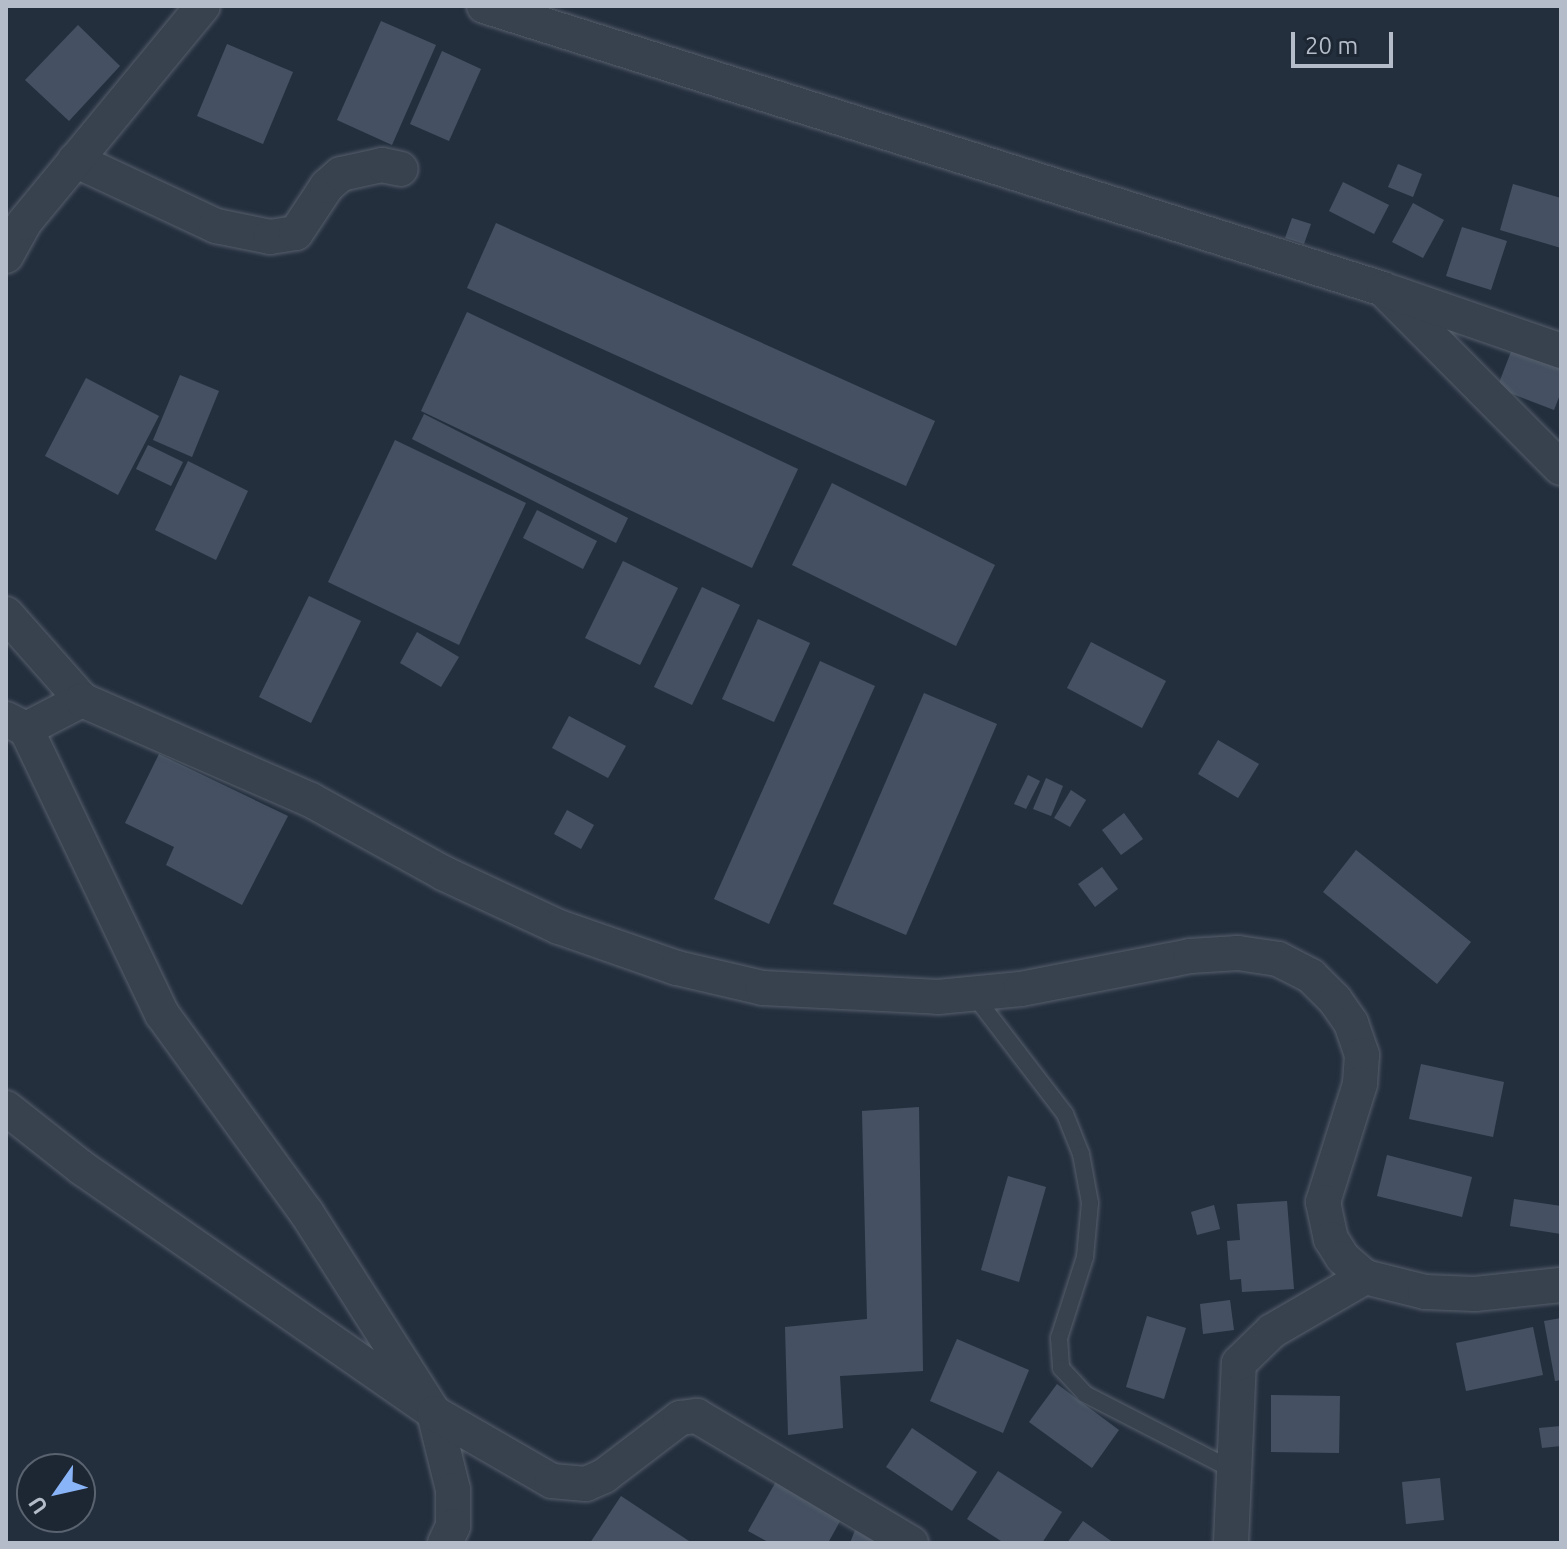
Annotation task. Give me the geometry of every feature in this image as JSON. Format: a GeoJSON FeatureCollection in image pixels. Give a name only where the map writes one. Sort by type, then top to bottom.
{"type":"FeatureCollection","features":[{"type":"Feature","properties":{"kind":"street"},"geometry":{"type":"LineString","coordinates":[[6,256],[24,223],[203,6]]}},
{"type":"Feature","properties":{"kind":"street"},"geometry":{"type":"LineString","coordinates":[[484,6],[1383,289],[1561,351]]}},
{"type":"Feature","properties":{"kind":"street"},"geometry":{"type":"LineString","coordinates":[[75,160],[216,226],[270,237],[296,233],[341,174],[382,165],[401,169]]}},
{"type":"Feature","properties":{"kind":"street"},"geometry":{"type":"LineString","coordinates":[[1383,289],[1561,468]]}},
{"type":"Feature","properties":{"kind":"street"},"geometry":{"type":"LineString","coordinates":[[6,614],[82,700],[311,800],[443,873],[559,927],[677,968],[763,988],[873,998],[1021,989],[1132,965],[1238,953],[1278,959],[1311,976],[1351,1023],[1362,1055],[1360,1084],[1323,1202],[1331,1239],[1365,1277],[1425,1292],[1463,1293],[1561,1285]]}},
{"type":"Feature","properties":{"kind":"street"},"geometry":{"type":"LineString","coordinates":[[82,700],[16,724],[162,1014],[306,1212],[434,1413],[453,1490],[453,1526],[445,1543]]}},
{"type":"Feature","properties":{"kind":"street"},"geometry":{"type":"LineString","coordinates":[[6,1108],[82,1168],[434,1413],[552,1481],[568,1485],[604,1476],[680,1418],[697,1416],[911,1543]]}},
{"type":"Feature","properties":{"kind":"street"},"geometry":{"type":"LineString","coordinates":[[1231,1543],[1231,1469],[1239,1363],[1272,1331],[1365,1277]]}},
{"type":"Feature","properties":{"kind":"lane"},"geometry":{"type":"LineString","coordinates":[[973,994],[1065,1114],[1081,1154],[1089,1217],[1085,1257],[1059,1338],[1061,1368],[1085,1394],[1231,1469]]}},
{"type":"Feature","properties":{"kind":"building"},"geometry":{"type":"Polygon","coordinates":[[[381,21],[436,45],[392,145],[337,120],[381,21]]]}},
{"type":"Feature","properties":{"kind":"building"},"geometry":{"type":"Polygon","coordinates":[[[78,25],[120,66],[69,121],[25,80],[78,25]]]}},
{"type":"Feature","properties":{"kind":"building"},"geometry":{"type":"Polygon","coordinates":[[[227,44],[293,72],[263,144],[197,116],[227,44]]]}},
{"type":"Feature","properties":{"kind":"building"},"geometry":{"type":"Polygon","coordinates":[[[442,51],[481,69],[449,141],[410,124],[442,51]]]}},
{"type":"Feature","properties":{"kind":"building"},"geometry":{"type":"Polygon","coordinates":[[[1398,164],[1422,174],[1413,197],[1388,187],[1398,164]]]}},
{"type":"Feature","properties":{"kind":"building"},"geometry":{"type":"Polygon","coordinates":[[[1343,182],[1389,205],[1374,234],[1329,211],[1343,182]]]}},
{"type":"Feature","properties":{"kind":"building"},"geometry":{"type":"Polygon","coordinates":[[[1513,184],[1561,198],[1561,248],[1500,230],[1513,184]]]}},
{"type":"Feature","properties":{"kind":"building"},"geometry":{"type":"Polygon","coordinates":[[[1413,203],[1444,220],[1423,258],[1392,242],[1413,203]]]}},
{"type":"Feature","properties":{"kind":"building"},"geometry":{"type":"Polygon","coordinates":[[[1292,218],[1311,224],[1304,244],[1285,238],[1292,218]]]}},
{"type":"Feature","properties":{"kind":"building"},"geometry":{"type":"Polygon","coordinates":[[[496,223],[935,421],[906,486],[467,288],[496,223]]]}},
{"type":"Feature","properties":{"kind":"building"},"geometry":{"type":"Polygon","coordinates":[[[1462,227],[1507,241],[1491,290],[1446,276],[1462,227]]]}},
{"type":"Feature","properties":{"kind":"building"},"geometry":{"type":"Polygon","coordinates":[[[467,312],[798,469],[752,568],[421,411],[467,312]]]}},
{"type":"Feature","properties":{"kind":"building"},"geometry":{"type":"Polygon","coordinates":[[[1514,344],[1561,361],[1561,392],[1554,410],[1497,388],[1514,344]]]}},
{"type":"Feature","properties":{"kind":"building"},"geometry":{"type":"Polygon","coordinates":[[[180,375],[219,391],[192,457],[153,440],[180,375]]]}},
{"type":"Feature","properties":{"kind":"building"},"geometry":{"type":"Polygon","coordinates":[[[86,378],[159,416],[118,495],[45,456],[86,378]]]}},
{"type":"Feature","properties":{"kind":"building"},"geometry":{"type":"Polygon","coordinates":[[[424,414],[628,518],[616,543],[412,439],[424,414]]]}},
{"type":"Feature","properties":{"kind":"building"},"geometry":{"type":"Polygon","coordinates":[[[395,440],[526,503],[459,645],[328,582],[395,440]]]}},
{"type":"Feature","properties":{"kind":"building"},"geometry":{"type":"Polygon","coordinates":[[[148,445],[183,462],[171,486],[136,469],[148,445]]]}},
{"type":"Feature","properties":{"kind":"building"},"geometry":{"type":"Polygon","coordinates":[[[188,461],[248,491],[216,560],[155,530],[188,461]]]}},
{"type":"Feature","properties":{"kind":"building"},"geometry":{"type":"Polygon","coordinates":[[[832,483],[995,565],[956,646],[792,565],[832,483]]]}},
{"type":"Feature","properties":{"kind":"building"},"geometry":{"type":"Polygon","coordinates":[[[537,510],[597,541],[583,569],[523,538],[537,510]]]}},
{"type":"Feature","properties":{"kind":"building"},"geometry":{"type":"Polygon","coordinates":[[[623,561],[678,588],[640,665],[585,638],[623,561]]]}},
{"type":"Feature","properties":{"kind":"building"},"geometry":{"type":"Polygon","coordinates":[[[702,587],[740,605],[692,705],[654,687],[702,587]]]}},
{"type":"Feature","properties":{"kind":"building"},"geometry":{"type":"Polygon","coordinates":[[[309,596],[361,621],[311,723],[259,697],[309,596]]]}},
{"type":"Feature","properties":{"kind":"building"},"geometry":{"type":"Polygon","coordinates":[[[758,619],[810,643],[774,722],[722,699],[758,619]]]}},
{"type":"Feature","properties":{"kind":"building"},"geometry":{"type":"Polygon","coordinates":[[[417,632],[459,657],[441,687],[400,663],[417,632]]]}},
{"type":"Feature","properties":{"kind":"building"},"geometry":{"type":"Polygon","coordinates":[[[1091,642],[1166,681],[1142,728],[1067,688],[1091,642]]]}},
{"type":"Feature","properties":{"kind":"building"},"geometry":{"type":"Polygon","coordinates":[[[820,661],[875,686],[769,924],[714,899],[820,661]]]}},
{"type":"Feature","properties":{"kind":"building"},"geometry":{"type":"Polygon","coordinates":[[[924,693],[997,724],[906,935],[833,904],[924,693]]]}},
{"type":"Feature","properties":{"kind":"building"},"geometry":{"type":"Polygon","coordinates":[[[569,716],[626,746],[608,778],[552,748],[569,716]]]}},
{"type":"Feature","properties":{"kind":"building"},"geometry":{"type":"Polygon","coordinates":[[[1218,740],[1259,764],[1238,798],[1198,774],[1218,740]]]}},
{"type":"Feature","properties":{"kind":"building"},"geometry":{"type":"Polygon","coordinates":[[[159,754],[288,816],[242,905],[166,865],[174,847],[125,823],[159,754]]]}},
{"type":"Feature","properties":{"kind":"building"},"geometry":{"type":"Polygon","coordinates":[[[1028,775],[1040,781],[1026,809],[1014,804],[1028,775]]]}},
{"type":"Feature","properties":{"kind":"building"},"geometry":{"type":"Polygon","coordinates":[[[1046,778],[1063,786],[1051,816],[1033,809],[1046,778]]]}},
{"type":"Feature","properties":{"kind":"building"},"geometry":{"type":"Polygon","coordinates":[[[1071,790],[1086,800],[1070,827],[1054,818],[1071,790]]]}},
{"type":"Feature","properties":{"kind":"building"},"geometry":{"type":"Polygon","coordinates":[[[567,810],[594,825],[581,849],[554,834],[567,810]]]}},
{"type":"Feature","properties":{"kind":"building"},"geometry":{"type":"Polygon","coordinates":[[[1124,813],[1143,839],[1121,855],[1102,830],[1124,813]]]}},
{"type":"Feature","properties":{"kind":"building"},"geometry":{"type":"Polygon","coordinates":[[[1356,850],[1471,942],[1437,984],[1323,892],[1356,850]]]}},
{"type":"Feature","properties":{"kind":"building"},"geometry":{"type":"Polygon","coordinates":[[[1102,867],[1118,889],[1095,907],[1078,884],[1102,867]]]}},
{"type":"Feature","properties":{"kind":"building"},"geometry":{"type":"Polygon","coordinates":[[[1421,1064],[1504,1082],[1493,1137],[1409,1119],[1421,1064]]]}},
{"type":"Feature","properties":{"kind":"building"},"geometry":{"type":"Polygon","coordinates":[[[919,1107],[923,1371],[840,1376],[843,1428],[788,1435],[785,1327],[867,1319],[862,1111],[919,1107]]]}},
{"type":"Feature","properties":{"kind":"building"},"geometry":{"type":"Polygon","coordinates":[[[1387,1155],[1472,1177],[1462,1217],[1377,1196],[1387,1155]]]}},
{"type":"Feature","properties":{"kind":"building"},"geometry":{"type":"Polygon","coordinates":[[[1008,1176],[1046,1187],[1019,1282],[981,1270],[1008,1176]]]}},
{"type":"Feature","properties":{"kind":"building"},"geometry":{"type":"Polygon","coordinates":[[[1514,1199],[1561,1206],[1561,1234],[1510,1226],[1514,1199]]]}},
{"type":"Feature","properties":{"kind":"building"},"geometry":{"type":"Polygon","coordinates":[[[1287,1201],[1294,1289],[1242,1292],[1241,1279],[1230,1280],[1227,1241],[1240,1240],[1237,1204],[1287,1201]]]}},
{"type":"Feature","properties":{"kind":"building"},"geometry":{"type":"Polygon","coordinates":[[[1214,1205],[1220,1229],[1197,1235],[1191,1212],[1214,1205]]]}},
{"type":"Feature","properties":{"kind":"building"},"geometry":{"type":"Polygon","coordinates":[[[1230,1300],[1234,1330],[1203,1334],[1200,1304],[1230,1300]]]}},
{"type":"Feature","properties":{"kind":"building"},"geometry":{"type":"Polygon","coordinates":[[[1147,1316],[1186,1328],[1164,1399],[1126,1387],[1147,1316]]]}},
{"type":"Feature","properties":{"kind":"building"},"geometry":{"type":"Polygon","coordinates":[[[1561,1318],[1561,1380],[1555,1381],[1544,1321],[1561,1318]]]}},
{"type":"Feature","properties":{"kind":"building"},"geometry":{"type":"Polygon","coordinates":[[[1533,1327],[1543,1375],[1466,1391],[1456,1343],[1533,1327]]]}},
{"type":"Feature","properties":{"kind":"building"},"geometry":{"type":"Polygon","coordinates":[[[957,1339],[1029,1370],[1003,1433],[930,1401],[957,1339]]]}},
{"type":"Feature","properties":{"kind":"building"},"geometry":{"type":"Polygon","coordinates":[[[1057,1384],[1119,1430],[1092,1468],[1029,1422],[1057,1384]]]}},
{"type":"Feature","properties":{"kind":"building"},"geometry":{"type":"Polygon","coordinates":[[[1271,1395],[1340,1396],[1339,1453],[1271,1452],[1271,1395]]]}},
{"type":"Feature","properties":{"kind":"building"},"geometry":{"type":"Polygon","coordinates":[[[1561,1426],[1561,1446],[1542,1448],[1539,1428],[1561,1426]]]}},
{"type":"Feature","properties":{"kind":"building"},"geometry":{"type":"Polygon","coordinates":[[[912,1428],[977,1472],[952,1511],[886,1467],[912,1428]]]}},
{"type":"Feature","properties":{"kind":"building"},"geometry":{"type":"Polygon","coordinates":[[[998,1471],[1062,1512],[1042,1543],[1004,1543],[967,1519],[998,1471]]]}},
{"type":"Feature","properties":{"kind":"building"},"geometry":{"type":"Polygon","coordinates":[[[778,1478],[844,1514],[828,1543],[770,1543],[748,1531],[778,1478]]]}},
{"type":"Feature","properties":{"kind":"building"},"geometry":{"type":"Polygon","coordinates":[[[1440,1478],[1444,1520],[1406,1524],[1402,1482],[1440,1478]]]}},
{"type":"Feature","properties":{"kind":"building"},"geometry":{"type":"Polygon","coordinates":[[[621,1496],[692,1543],[590,1543],[621,1496]]]}},
{"type":"Feature","properties":{"kind":"building"},"geometry":{"type":"Polygon","coordinates":[[[1083,1521],[1114,1543],[1067,1543],[1083,1521]]]}},
{"type":"Feature","properties":{"kind":"building"},"geometry":{"type":"Polygon","coordinates":[[[855,1530],[884,1543],[850,1543],[855,1530]]]}}]}
